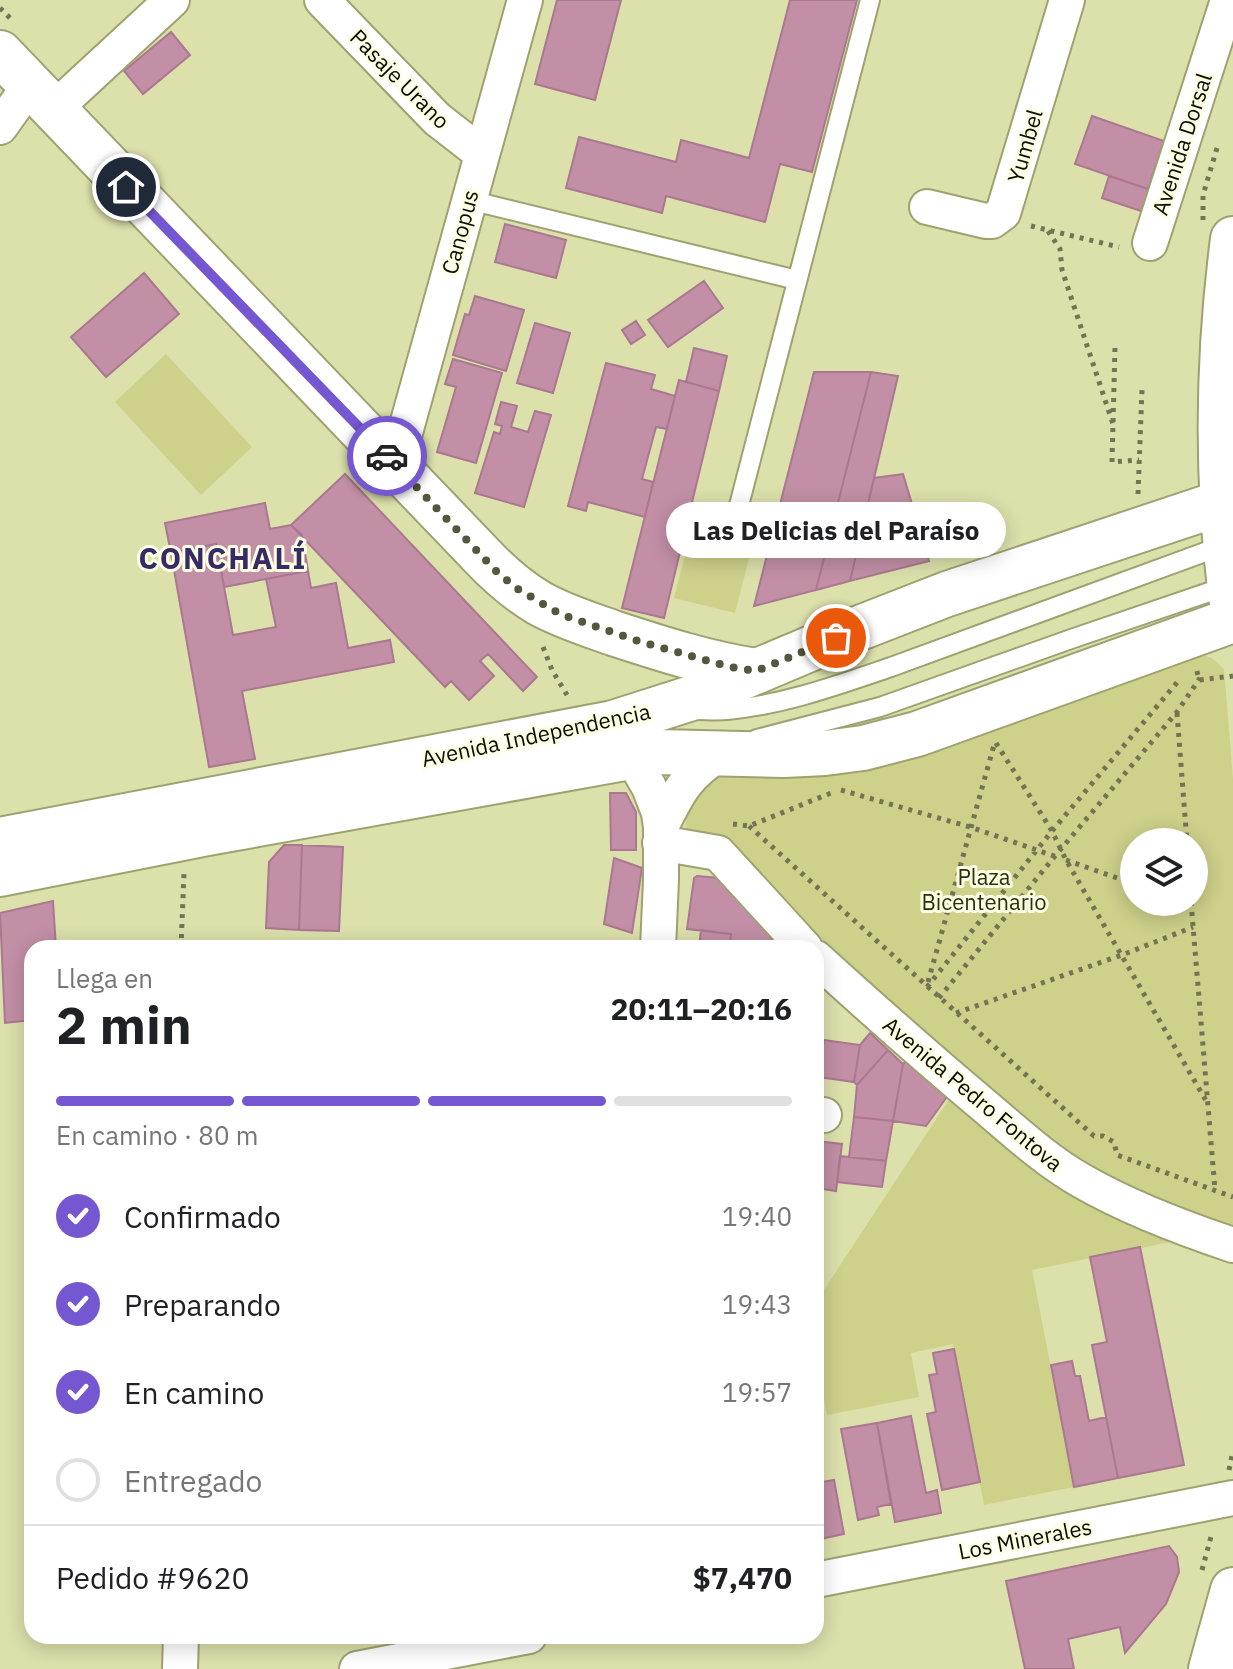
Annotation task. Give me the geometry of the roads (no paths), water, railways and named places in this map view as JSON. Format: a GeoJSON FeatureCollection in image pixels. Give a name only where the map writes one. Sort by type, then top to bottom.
{"type":"FeatureCollection","features":[{"type":"Feature","properties":{"kind":"main road"},"geometry":{"type":"LineString","coordinates":[[17,71],[498,573],[539,603],[560,614],[638,641],[730,667],[756,671]]}},
{"type":"Feature","properties":{"kind":"main road"},"geometry":{"type":"LineString","coordinates":[[1230,561],[1220,401],[1222,339],[1233,239]]}},
{"type":"Feature","properties":{"kind":"main road","name":"Avenida Independencia"},"geometry":{"type":"LineString","coordinates":[[0,874],[208,833],[610,736],[657,710],[947,594],[1230,561]]}},
{"type":"Feature","properties":{"kind":"main road","name":"Avenida Independencia"},"geometry":{"type":"LineString","coordinates":[[0,840],[610,736],[658,752],[784,755],[863,748],[917,734],[1189,634],[1230,561]]}},
{"type":"Feature","properties":{"kind":"main road"},"geometry":{"type":"LineString","coordinates":[[1211,1669],[1217,1580]]}},
{"type":"Feature","properties":{"kind":"street"},"geometry":{"type":"LineString","coordinates":[[0,127],[17,71],[172,0]]}},
{"type":"Feature","properties":{"kind":"street","name":"Pasaje Urano"},"geometry":{"type":"LineString","coordinates":[[322,0],[437,119],[482,154]]}},
{"type":"Feature","properties":{"kind":"street","name":"Canopus"},"geometry":{"type":"LineString","coordinates":[[396,465],[525,0]]}},
{"type":"Feature","properties":{"kind":"street","name":"Yumbel"},"geometry":{"type":"LineString","coordinates":[[927,207],[986,221],[998,218],[1007,207],[1067,0]]}},
{"type":"Feature","properties":{"kind":"street","name":"Avenida Dorsal"},"geometry":{"type":"LineString","coordinates":[[1150,243],[1228,0]]}},
{"type":"Feature","properties":{"kind":"street"},"geometry":{"type":"LineString","coordinates":[[610,736],[649,787],[659,813],[658,940]]}},
{"type":"Feature","properties":{"kind":"street"},"geometry":{"type":"LineString","coordinates":[[661,835],[681,787],[721,753]]}},
{"type":"Feature","properties":{"kind":"street"},"geometry":{"type":"LineString","coordinates":[[661,835],[718,853],[798,940]]}},
{"type":"Feature","properties":{"kind":"street","name":"Avenida Pedro Fontova"},"geometry":{"type":"LineString","coordinates":[[824,965],[897,1032],[1056,1164],[1117,1199],[1191,1231],[1233,1245]]}},
{"type":"Feature","properties":{"kind":"street","name":"Los Minerales"},"geometry":{"type":"LineString","coordinates":[[824,1578],[1227,1499]]}},
{"type":"Feature","properties":{"kind":"street"},"geometry":{"type":"LineString","coordinates":[[180,1669],[181,1644]]}},
{"type":"Feature","properties":{"kind":"street"},"geometry":{"type":"LineString","coordinates":[[357,1669],[487,1644]]}},
{"type":"Feature","properties":{"kind":"lane"},"geometry":{"type":"LineString","coordinates":[[736,517],[870,0]]}},
{"type":"Feature","properties":{"kind":"lane"},"geometry":{"type":"LineString","coordinates":[[469,200],[797,280]]}},
{"type":"Feature","properties":{"kind":"lane"},"geometry":{"type":"LineString","coordinates":[[657,710],[726,711],[782,700],[1230,561]]}},
{"type":"Feature","properties":{"kind":"place","name":"Las Delicias del Paraíso"},"geometry":{"type":"Point","coordinates":[836,638]}},
{"type":"Feature","properties":{"kind":"district","name":"CONCHALÍ"},"geometry":{"type":"Point","coordinates":[223,559]}},
{"type":"Feature","properties":{"kind":"park label","name":"Plaza Bicentenario"},"geometry":{"type":"Point","coordinates":[984,890]}}]}
